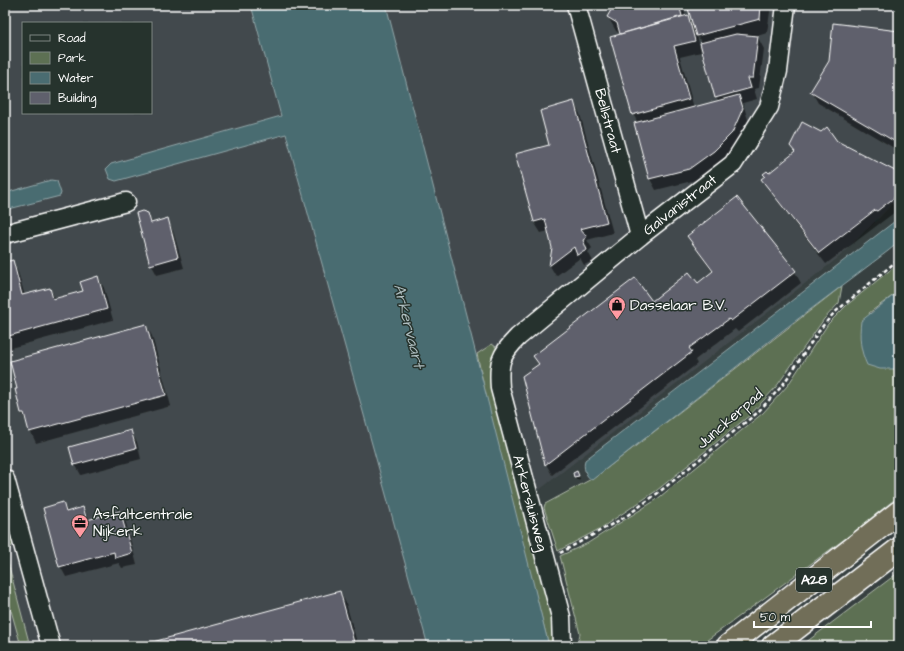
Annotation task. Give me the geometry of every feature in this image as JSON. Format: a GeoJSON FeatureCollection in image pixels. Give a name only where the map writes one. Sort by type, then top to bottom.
{"type":"FeatureCollection","features":[{"type":"Feature","properties":{"kind":"highway","name":"A28"},"geometry":{"type":"LineString","coordinates":[[728,646],[899,512]]}},
{"type":"Feature","properties":{"kind":"highway","name":"A28"},"geometry":{"type":"LineString","coordinates":[[773,646],[899,549]]}},
{"type":"Feature","properties":{"kind":"street","name":"Bellstraat"},"geometry":{"type":"LineString","coordinates":[[576,5],[640,236]]}},
{"type":"Feature","properties":{"kind":"street","name":"Galvanistraat"},"geometry":{"type":"LineString","coordinates":[[500,360],[508,347],[518,337],[640,236],[732,164],[737,158],[769,107],[778,71],[786,5]]}},
{"type":"Feature","properties":{"kind":"street"},"geometry":{"type":"LineString","coordinates":[[5,234],[126,202]]}},
{"type":"Feature","properties":{"kind":"street","name":"Arkersluisweg"},"geometry":{"type":"LineString","coordinates":[[500,360],[500,388],[561,617],[562,646]]}},
{"type":"Feature","properties":{"kind":"street"},"geometry":{"type":"LineString","coordinates":[[5,479],[51,646]]}},
{"type":"Feature","properties":{"kind":"path","name":"Junckerpad"},"geometry":{"type":"LineString","coordinates":[[545,558],[565,552],[625,517],[658,493],[757,413],[782,386],[821,328],[834,313],[899,259]]}},
{"type":"Feature","properties":{"kind":"shaded area"},"geometry":{"type":"Polygon","coordinates":[[[5,5],[251,5],[284,127],[434,646],[5,646],[5,5]]]}},
{"type":"Feature","properties":{"kind":"shaded area","name":"Arkervaart"},"geometry":{"type":"Polygon","coordinates":[[[369,5],[899,5],[899,198],[839,257],[512,511],[369,5]]]}},
{"type":"Feature","properties":{"kind":"green space"},"geometry":{"type":"Polygon","coordinates":[[[899,263],[899,291],[869,313],[895,370],[899,369],[899,496],[846,538],[699,646],[577,646],[580,634],[560,556],[588,543],[656,500],[763,413],[788,385],[828,324],[847,305],[899,263]]]}},
{"type":"Feature","properties":{"kind":"green space"},"geometry":{"type":"Polygon","coordinates":[[[842,286],[839,303],[824,319],[776,387],[750,415],[656,491],[601,528],[558,551],[544,508],[545,504],[597,476],[842,286]]]}},
{"type":"Feature","properties":{"kind":"green space"},"geometry":{"type":"Polygon","coordinates":[[[492,344],[496,347],[552,605],[557,646],[549,646],[494,433],[477,354],[492,344]]]}},
{"type":"Feature","properties":{"kind":"green space"},"geometry":{"type":"Polygon","coordinates":[[[5,510],[14,542],[6,555],[30,646],[21,646],[5,589],[5,510]]]}},
{"type":"Feature","properties":{"kind":"green space"},"geometry":{"type":"Polygon","coordinates":[[[899,572],[899,643],[895,646],[801,646],[899,572]]]}},
{"type":"Feature","properties":{"kind":"water"},"geometry":{"type":"Polygon","coordinates":[[[251,5],[386,5],[469,325],[549,646],[428,646],[286,134],[116,181],[110,179],[106,169],[111,164],[281,116],[251,5]]]}},
{"type":"Feature","properties":{"kind":"water"},"geometry":{"type":"Polygon","coordinates":[[[51,180],[57,181],[61,193],[60,196],[5,210],[5,193],[51,180]]]}},
{"type":"Feature","properties":{"kind":"water"},"geometry":{"type":"Polygon","coordinates":[[[899,218],[899,242],[888,251],[782,331],[592,480],[586,474],[584,468],[585,460],[899,218]]]}},
{"type":"Feature","properties":{"kind":"water"},"geometry":{"type":"Polygon","coordinates":[[[899,291],[899,369],[880,369],[867,365],[861,343],[861,321],[899,291]]]}},
{"type":"Feature","properties":{"kind":"building"},"geometry":{"type":"Polygon","coordinates":[[[614,5],[679,5],[682,16],[620,34],[617,23],[607,17],[614,5]]]}},
{"type":"Feature","properties":{"kind":"building"},"geometry":{"type":"Polygon","coordinates":[[[687,5],[761,5],[760,19],[696,36],[687,5]]]}},
{"type":"Feature","properties":{"kind":"building"},"geometry":{"type":"Polygon","coordinates":[[[688,15],[695,41],[674,46],[689,99],[632,115],[610,37],[688,15]]]}},
{"type":"Feature","properties":{"kind":"building"},"geometry":{"type":"Polygon","coordinates":[[[833,23],[899,31],[899,144],[810,92],[829,61],[833,23]]]}},
{"type":"Feature","properties":{"kind":"building"},"geometry":{"type":"Polygon","coordinates":[[[736,34],[758,36],[753,78],[748,78],[751,88],[715,98],[700,43],[736,34]]]}},
{"type":"Feature","properties":{"kind":"building"},"geometry":{"type":"Polygon","coordinates":[[[739,95],[743,108],[732,133],[714,151],[689,169],[649,179],[634,123],[739,95]]]}},
{"type":"Feature","properties":{"kind":"building"},"geometry":{"type":"Polygon","coordinates":[[[574,101],[607,222],[580,229],[587,237],[583,240],[587,250],[577,255],[574,247],[549,266],[552,248],[545,219],[534,222],[515,154],[549,145],[540,111],[574,101]]]}},
{"type":"Feature","properties":{"kind":"building"},"geometry":{"type":"Polygon","coordinates":[[[802,122],[821,132],[827,127],[837,141],[899,173],[899,194],[877,211],[875,210],[819,253],[761,179],[765,176],[763,174],[767,171],[769,173],[795,152],[790,146],[802,122]]]}},
{"type":"Feature","properties":{"kind":"building"},"geometry":{"type":"Polygon","coordinates":[[[737,197],[796,271],[731,321],[729,319],[689,348],[692,352],[545,465],[522,376],[539,364],[533,356],[635,278],[652,301],[689,272],[698,283],[713,271],[687,236],[737,197]]]}},
{"type":"Feature","properties":{"kind":"building"},"geometry":{"type":"Polygon","coordinates":[[[142,211],[148,213],[151,223],[168,218],[178,257],[150,265],[136,213],[142,211]]]}},
{"type":"Feature","properties":{"kind":"building"},"geometry":{"type":"Polygon","coordinates":[[[13,260],[22,295],[50,288],[53,299],[83,291],[80,282],[98,276],[107,309],[5,337],[5,262],[13,260]]]}},
{"type":"Feature","properties":{"kind":"building"},"geometry":{"type":"Polygon","coordinates":[[[146,324],[166,395],[29,432],[24,413],[21,413],[10,361],[146,324]]]}},
{"type":"Feature","properties":{"kind":"building"},"geometry":{"type":"Polygon","coordinates":[[[131,430],[136,448],[74,465],[69,447],[131,430]]]}},
{"type":"Feature","properties":{"kind":"building"},"geometry":{"type":"Polygon","coordinates":[[[577,471],[579,476],[574,477],[573,473],[577,471]]]}},
{"type":"Feature","properties":{"kind":"building"},"geometry":{"type":"Polygon","coordinates":[[[63,502],[66,512],[83,507],[87,520],[120,511],[132,553],[115,558],[114,552],[59,567],[43,508],[63,502]]]}},
{"type":"Feature","properties":{"kind":"building"},"geometry":{"type":"Polygon","coordinates":[[[340,591],[355,646],[138,646],[340,591]]]}},
{"type":"Feature","properties":{"kind":"place","name":"Dasselaar B.V."},"geometry":{"type":"Point","coordinates":[617,320]}},
{"type":"Feature","properties":{"kind":"place","name":"Asfaltcentrale Nijkerk"},"geometry":{"type":"Point","coordinates":[80,538]}}]}
